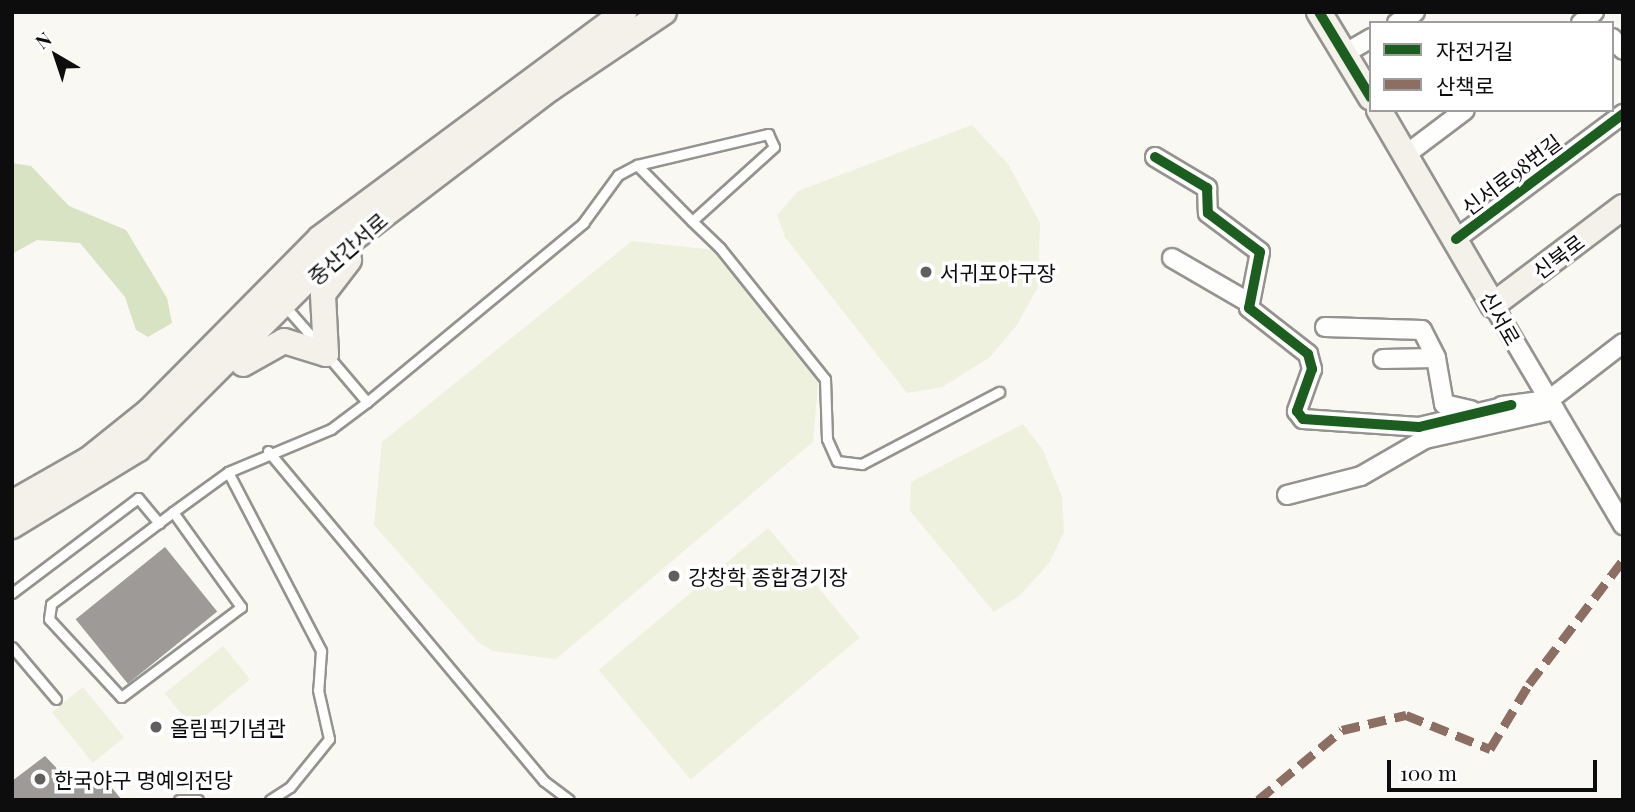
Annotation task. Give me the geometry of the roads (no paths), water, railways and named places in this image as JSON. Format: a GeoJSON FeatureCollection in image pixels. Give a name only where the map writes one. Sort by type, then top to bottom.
{"type":"FeatureCollection","features":[{"type":"Feature","properties":{"kind":"main road","name":"중산간서로"},"geometry":{"type":"LineString","coordinates":[[12,526],[88,483],[169,424],[277,297],[320,238],[624,12]]}},
{"type":"Feature","properties":{"kind":"main road","name":"중산간서로"},"geometry":{"type":"LineString","coordinates":[[12,503],[89,459],[149,411],[277,297],[551,88],[664,12]]}},
{"type":"Feature","properties":{"kind":"main road"},"geometry":{"type":"LineString","coordinates":[[1319,12],[1342,55],[1369,95]]}},
{"type":"Feature","properties":{"kind":"main road","name":"신서로"},"geometry":{"type":"LineString","coordinates":[[1380,112],[1408,153],[1493,305]]}},
{"type":"Feature","properties":{"kind":"main road"},"geometry":{"type":"LineString","coordinates":[[169,424],[269,346],[284,341],[326,354],[321,312],[330,279],[407,198]]}},
{"type":"Feature","properties":{"kind":"main road","name":"신북로"},"geometry":{"type":"LineString","coordinates":[[1493,305],[1623,207]]}},
{"type":"Feature","properties":{"kind":"street"},"geometry":{"type":"LineString","coordinates":[[1342,55],[1369,39]]}},
{"type":"Feature","properties":{"kind":"street"},"geometry":{"type":"LineString","coordinates":[[1408,153],[1462,112]]}},
{"type":"Feature","properties":{"kind":"street","name":"신서로98번길"},"geometry":{"type":"LineString","coordinates":[[1456,240],[1623,114]]}},
{"type":"Feature","properties":{"kind":"street"},"geometry":{"type":"LineString","coordinates":[[1155,157],[1207,188],[1208,213],[1260,252],[1248,302]]}},
{"type":"Feature","properties":{"kind":"street"},"geometry":{"type":"LineString","coordinates":[[1172,258],[1248,302],[1259,318],[1308,354],[1312,369],[1297,411],[1303,419],[1419,427],[1511,405]]}},
{"type":"Feature","properties":{"kind":"street","name":"신서로"},"geometry":{"type":"LineString","coordinates":[[1493,305],[1623,525]]}},
{"type":"Feature","properties":{"kind":"street"},"geometry":{"type":"LineString","coordinates":[[1325,327],[1422,330],[1436,358],[1440,390],[1450,409],[1552,405]]}},
{"type":"Feature","properties":{"kind":"street"},"geometry":{"type":"LineString","coordinates":[[1287,495],[1361,477],[1425,439],[1552,405],[1623,343]]}},
{"type":"Feature","properties":{"kind":"street"},"geometry":{"type":"LineString","coordinates":[[1383,359],[1436,358]]}},
{"type":"Feature","properties":{"kind":"lane"},"geometry":{"type":"LineString","coordinates":[[173,512],[241,607],[121,697],[49,620],[51,604],[173,512],[228,471],[268,451],[309,440],[367,402],[583,223],[618,175],[637,165],[768,134],[774,147],[692,221]]}},
{"type":"Feature","properties":{"kind":"lane"},"geometry":{"type":"LineString","coordinates":[[637,165],[720,248],[825,379],[827,439],[837,461],[862,464],[999,392]]}},
{"type":"Feature","properties":{"kind":"lane"},"geometry":{"type":"LineString","coordinates":[[277,297],[367,402]]}},
{"type":"Feature","properties":{"kind":"lane"},"geometry":{"type":"LineString","coordinates":[[268,451],[544,781],[569,800]]}},
{"type":"Feature","properties":{"kind":"lane"},"geometry":{"type":"LineString","coordinates":[[228,471],[321,652],[318,690],[329,738],[290,787],[270,800]]}},
{"type":"Feature","properties":{"kind":"lane"},"geometry":{"type":"LineString","coordinates":[[12,593],[138,498],[159,523]]}},
{"type":"Feature","properties":{"kind":"lane"},"geometry":{"type":"LineString","coordinates":[[12,646],[56,699]]}},
{"type":"Feature","properties":{"kind":"lane"},"geometry":{"type":"LineString","coordinates":[[179,800],[198,800]]}},
{"type":"Feature","properties":{"kind":"place","name":"서귀포야구장"},"geometry":{"type":"Point","coordinates":[926,272]}},
{"type":"Feature","properties":{"kind":"place","name":"강창학 종합경기장"},"geometry":{"type":"Point","coordinates":[674,576]}},
{"type":"Feature","properties":{"kind":"place","name":"올림픽기념관"},"geometry":{"type":"Point","coordinates":[156,727]}},
{"type":"Feature","properties":{"kind":"place","name":"한국야구 명예의전당"},"geometry":{"type":"Point","coordinates":[40,779]}}]}
